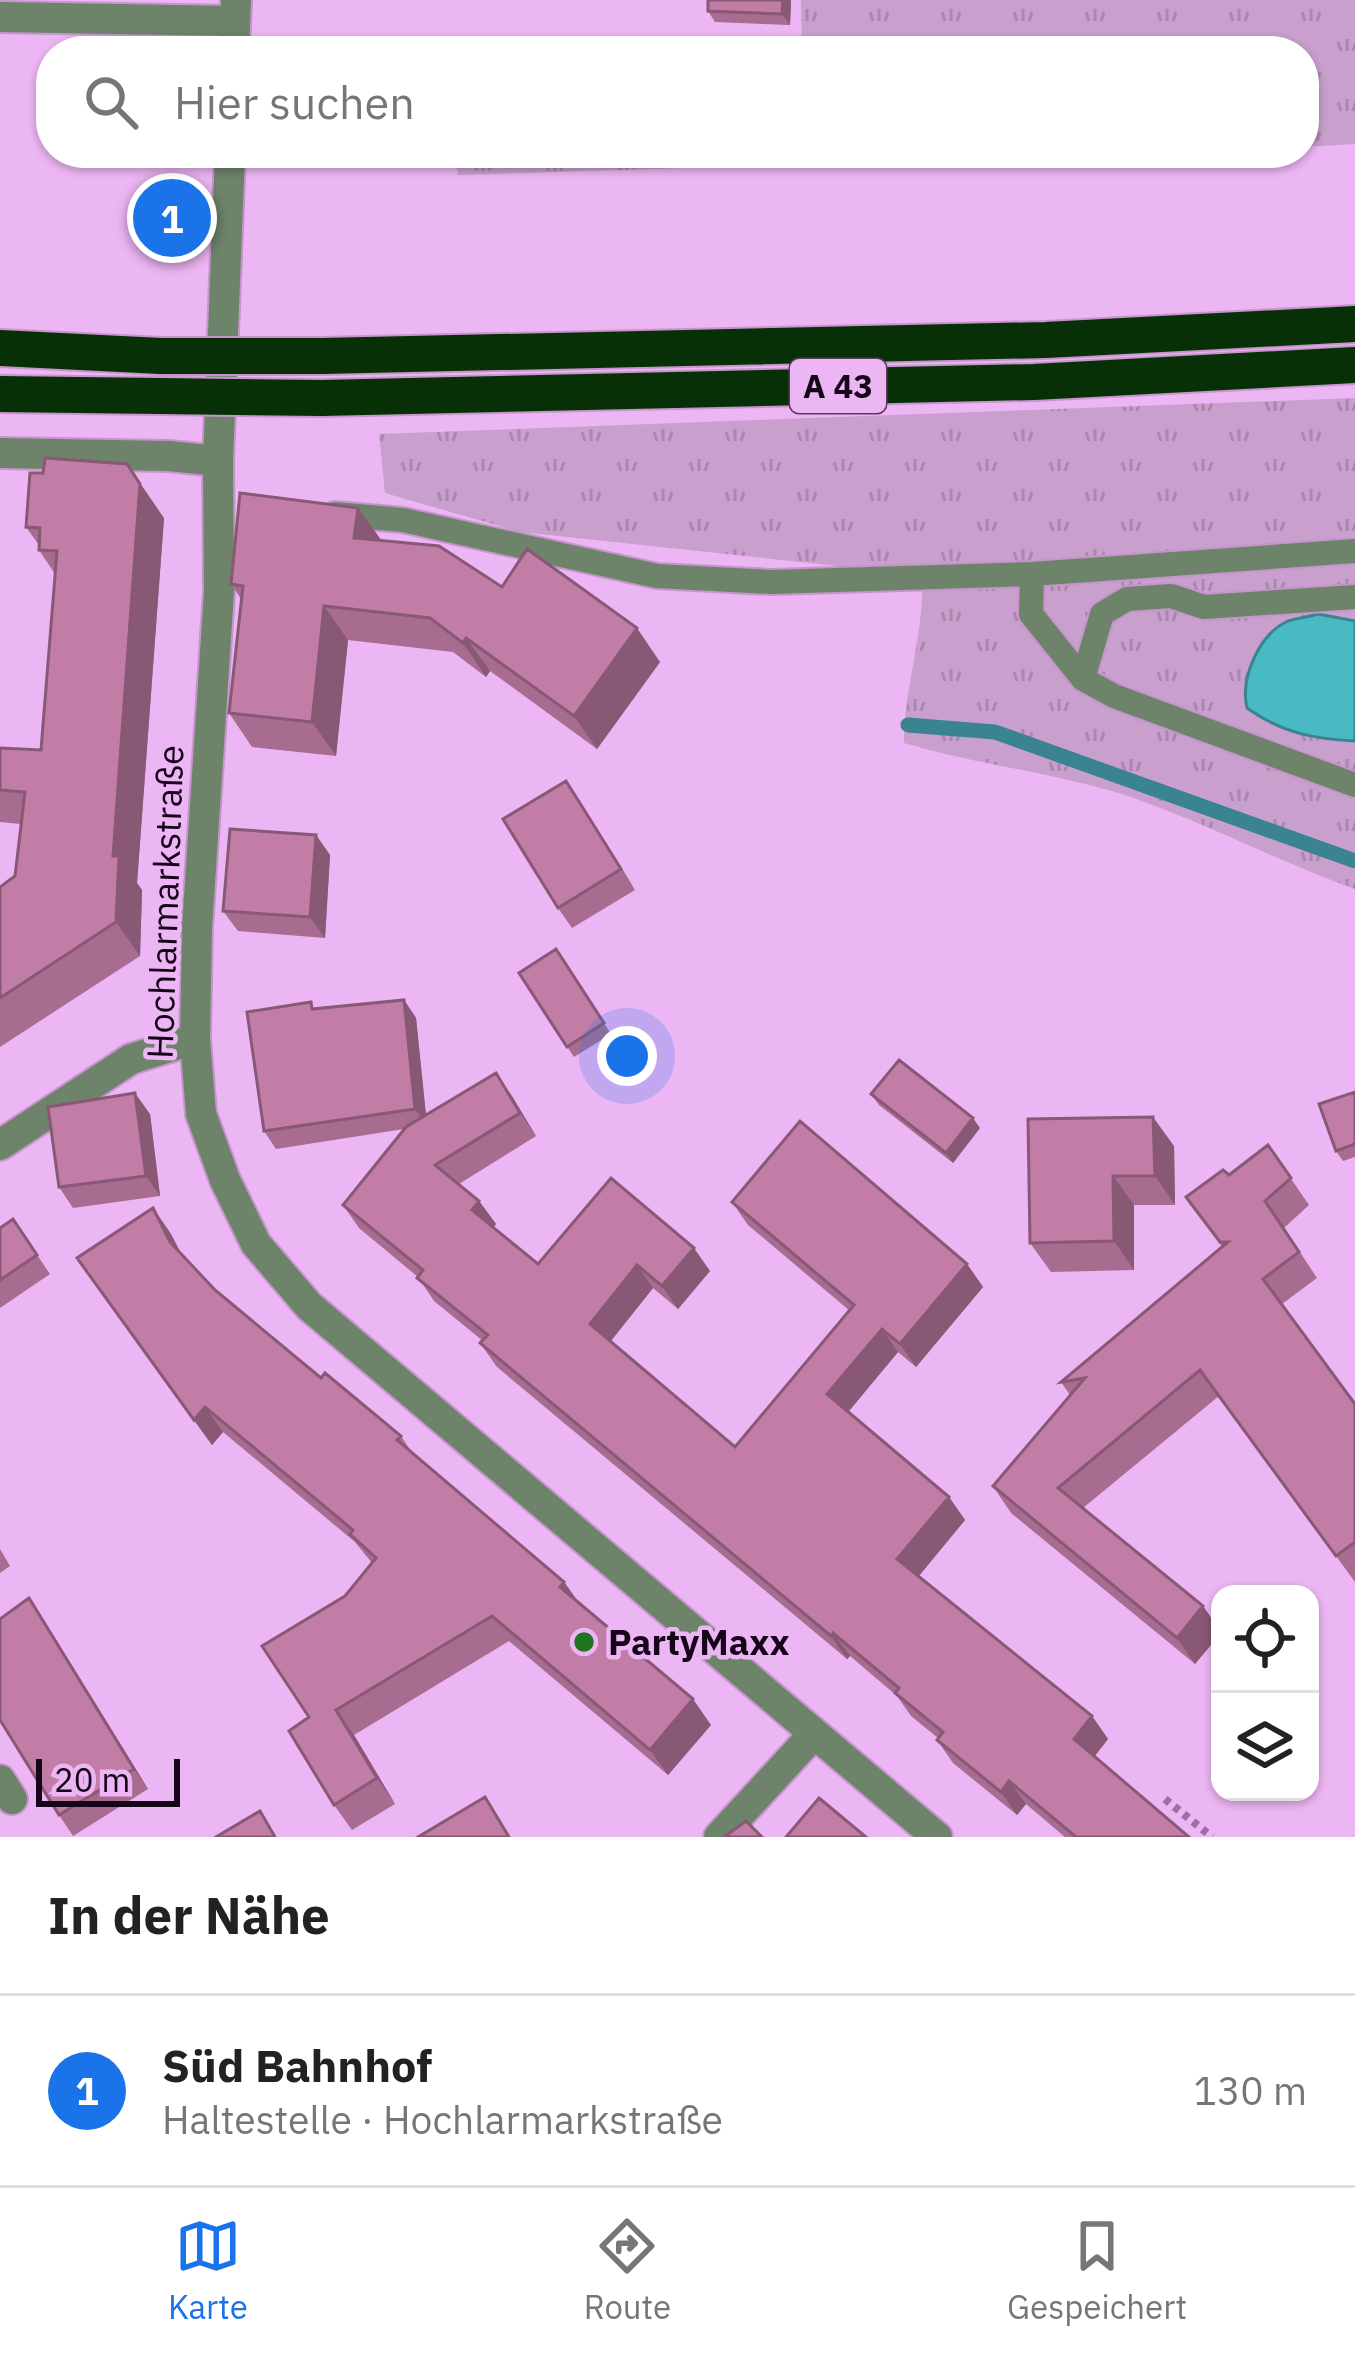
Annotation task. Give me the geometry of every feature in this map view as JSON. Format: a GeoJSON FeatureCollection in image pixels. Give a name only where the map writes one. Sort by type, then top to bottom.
{"type":"FeatureCollection","features":[{"type":"Feature","properties":{"kind":"highway","name":"A 43"},"geometry":{"type":"LineString","coordinates":[[0,348],[161,356],[322,356],[1046,340],[1355,324]]}},
{"type":"Feature","properties":{"kind":"highway","name":"A 43"},"geometry":{"type":"LineString","coordinates":[[0,394],[321,398],[1034,382],[1355,365]]}},
{"type":"Feature","properties":{"kind":"street"},"geometry":{"type":"LineString","coordinates":[[0,17],[235,24]]}},
{"type":"Feature","properties":{"kind":"street","name":"Hochlarmarkstraße"},"geometry":{"type":"LineString","coordinates":[[229,168],[218,461],[230,504],[197,928],[195,1039],[201,1114],[225,1180],[256,1244],[309,1306],[937,1837]]}},
{"type":"Feature","properties":{"kind":"street"},"geometry":{"type":"LineString","coordinates":[[0,453],[218,461]]}},
{"type":"Feature","properties":{"kind":"street"},"geometry":{"type":"LineString","coordinates":[[0,1145],[131,1059],[195,1039]]}},
{"type":"Feature","properties":{"kind":"street"},"geometry":{"type":"LineString","coordinates":[[719,1837],[814,1734]]}},
{"type":"Feature","properties":{"kind":"lane"},"geometry":{"type":"LineString","coordinates":[[311,512],[404,520],[657,576],[771,582],[1032,574],[1355,551]]}},
{"type":"Feature","properties":{"kind":"lane"},"geometry":{"type":"LineString","coordinates":[[1032,574],[1030,614],[1083,679],[1114,697],[1355,784]]}},
{"type":"Feature","properties":{"kind":"lane"},"geometry":{"type":"LineString","coordinates":[[1083,679],[1102,614],[1127,598],[1172,596],[1204,607],[1352,598]]}},
{"type":"Feature","properties":{"kind":"path"},"geometry":{"type":"LineString","coordinates":[[1165,1799],[1212,1837]]}},
{"type":"Feature","properties":{"kind":"green space"},"geometry":{"type":"Polygon","coordinates":[[[801,0],[1355,0],[1355,144],[1319,146],[1319,36],[802,36],[801,0]]]}},
{"type":"Feature","properties":{"kind":"green space"},"geometry":{"type":"Polygon","coordinates":[[[456,168],[686,168],[458,175],[456,168]]]}},
{"type":"Feature","properties":{"kind":"green space"},"geometry":{"type":"Polygon","coordinates":[[[1355,398],[1355,889],[1139,800],[904,743],[922,575],[520,532],[385,493],[379,434],[1355,398]]]}},
{"type":"Feature","properties":{"kind":"shaded area"},"geometry":{"type":"Polygon","coordinates":[[[1318,614],[1355,621],[1355,741],[1299,733],[1247,708],[1246,684],[1260,646],[1288,621],[1318,614]]]}},
{"type":"Feature","properties":{"kind":"building"},"geometry":{"type":"Polygon","coordinates":[[[708,0],[783,0],[782,14],[708,11],[708,0]]]}},
{"type":"Feature","properties":{"kind":"building"},"geometry":{"type":"Polygon","coordinates":[[[45,458],[127,464],[140,484],[113,856],[119,856],[116,922],[0,998],[0,887],[15,876],[25,792],[0,790],[0,748],[41,750],[57,551],[39,550],[40,528],[26,527],[30,473],[43,473],[45,458]]]}},
{"type":"Feature","properties":{"kind":"building"},"geometry":{"type":"Polygon","coordinates":[[[240,493],[358,508],[354,538],[439,546],[502,587],[527,549],[637,628],[574,716],[466,638],[463,643],[430,618],[324,606],[312,722],[229,713],[243,586],[231,584],[240,493]]]}},
{"type":"Feature","properties":{"kind":"building"},"geometry":{"type":"Polygon","coordinates":[[[566,781],[621,869],[558,908],[503,819],[566,781]]]}},
{"type":"Feature","properties":{"kind":"building"},"geometry":{"type":"Polygon","coordinates":[[[230,829],[316,835],[310,917],[223,911],[230,829]]]}},
{"type":"Feature","properties":{"kind":"building"},"geometry":{"type":"Polygon","coordinates":[[[556,949],[604,1023],[567,1047],[519,973],[556,949]]]}},
{"type":"Feature","properties":{"kind":"building"},"geometry":{"type":"Polygon","coordinates":[[[404,1000],[415,1109],[264,1131],[247,1012],[311,1002],[312,1009],[404,1000]]]}},
{"type":"Feature","properties":{"kind":"building"},"geometry":{"type":"Polygon","coordinates":[[[899,1060],[973,1118],[946,1153],[871,1094],[899,1060]]]}},
{"type":"Feature","properties":{"kind":"building"},"geometry":{"type":"Polygon","coordinates":[[[496,1073],[520,1113],[435,1165],[479,1201],[472,1210],[538,1264],[611,1178],[694,1248],[662,1286],[637,1265],[590,1324],[735,1447],[854,1305],[732,1202],[800,1121],[967,1264],[900,1344],[882,1329],[827,1394],[949,1497],[897,1559],[1092,1716],[1074,1739],[1189,1837],[1076,1837],[1009,1781],[1001,1792],[937,1740],[943,1732],[895,1693],[899,1688],[480,1343],[488,1335],[417,1278],[423,1270],[343,1205],[406,1127],[496,1073]]]}},
{"type":"Feature","properties":{"kind":"building"},"geometry":{"type":"Polygon","coordinates":[[[1355,1092],[1355,1144],[1336,1151],[1319,1104],[1355,1092]]]}},
{"type":"Feature","properties":{"kind":"building"},"geometry":{"type":"Polygon","coordinates":[[[135,1093],[146,1176],[59,1187],[48,1107],[135,1093]]]}},
{"type":"Feature","properties":{"kind":"building"},"geometry":{"type":"Polygon","coordinates":[[[1153,1117],[1155,1176],[1113,1176],[1114,1241],[1030,1243],[1028,1119],[1153,1117]]]}},
{"type":"Feature","properties":{"kind":"building"},"geometry":{"type":"Polygon","coordinates":[[[1268,1145],[1291,1178],[1265,1201],[1299,1252],[1263,1279],[1355,1404],[1355,1542],[1336,1556],[1200,1370],[1058,1488],[1203,1606],[1177,1638],[993,1486],[1085,1378],[1061,1382],[1228,1242],[1220,1242],[1186,1197],[1223,1170],[1229,1175],[1268,1145]]]}},
{"type":"Feature","properties":{"kind":"building"},"geometry":{"type":"Polygon","coordinates":[[[153,1208],[170,1242],[215,1290],[321,1378],[325,1373],[401,1436],[397,1440],[564,1582],[560,1587],[693,1699],[650,1750],[492,1616],[336,1710],[377,1778],[334,1805],[289,1731],[309,1717],[262,1646],[345,1596],[376,1558],[350,1534],[353,1530],[205,1407],[194,1420],[77,1258],[153,1208]]]}},
{"type":"Feature","properties":{"kind":"building"},"geometry":{"type":"Polygon","coordinates":[[[13,1219],[37,1255],[0,1280],[0,1228],[13,1219]]]}},
{"type":"Feature","properties":{"kind":"building"},"geometry":{"type":"Polygon","coordinates":[[[29,1598],[134,1769],[59,1815],[0,1720],[0,1619],[29,1598]]]}},
{"type":"Feature","properties":{"kind":"building"},"geometry":{"type":"Polygon","coordinates":[[[485,1797],[509,1837],[418,1837],[485,1797]]]}},
{"type":"Feature","properties":{"kind":"building"},"geometry":{"type":"Polygon","coordinates":[[[819,1798],[866,1837],[786,1837],[819,1798]]]}},
{"type":"Feature","properties":{"kind":"building"},"geometry":{"type":"Polygon","coordinates":[[[260,1811],[275,1837],[216,1837],[260,1811]]]}},
{"type":"Feature","properties":{"kind":"building"},"geometry":{"type":"Polygon","coordinates":[[[746,1821],[762,1837],[724,1837],[746,1821]]]}},
{"type":"Feature","properties":{"kind":"waterway"},"geometry":{"type":"LineString","coordinates":[[908,725],[995,732],[1355,861]]}},
{"type":"Feature","properties":{"kind":"place","name":"Süd Bahnhof"},"geometry":{"type":"Point","coordinates":[172,218]}},
{"type":"Feature","properties":{"kind":"place","name":"PartyMaxx"},"geometry":{"type":"Point","coordinates":[584,1642]}}]}
